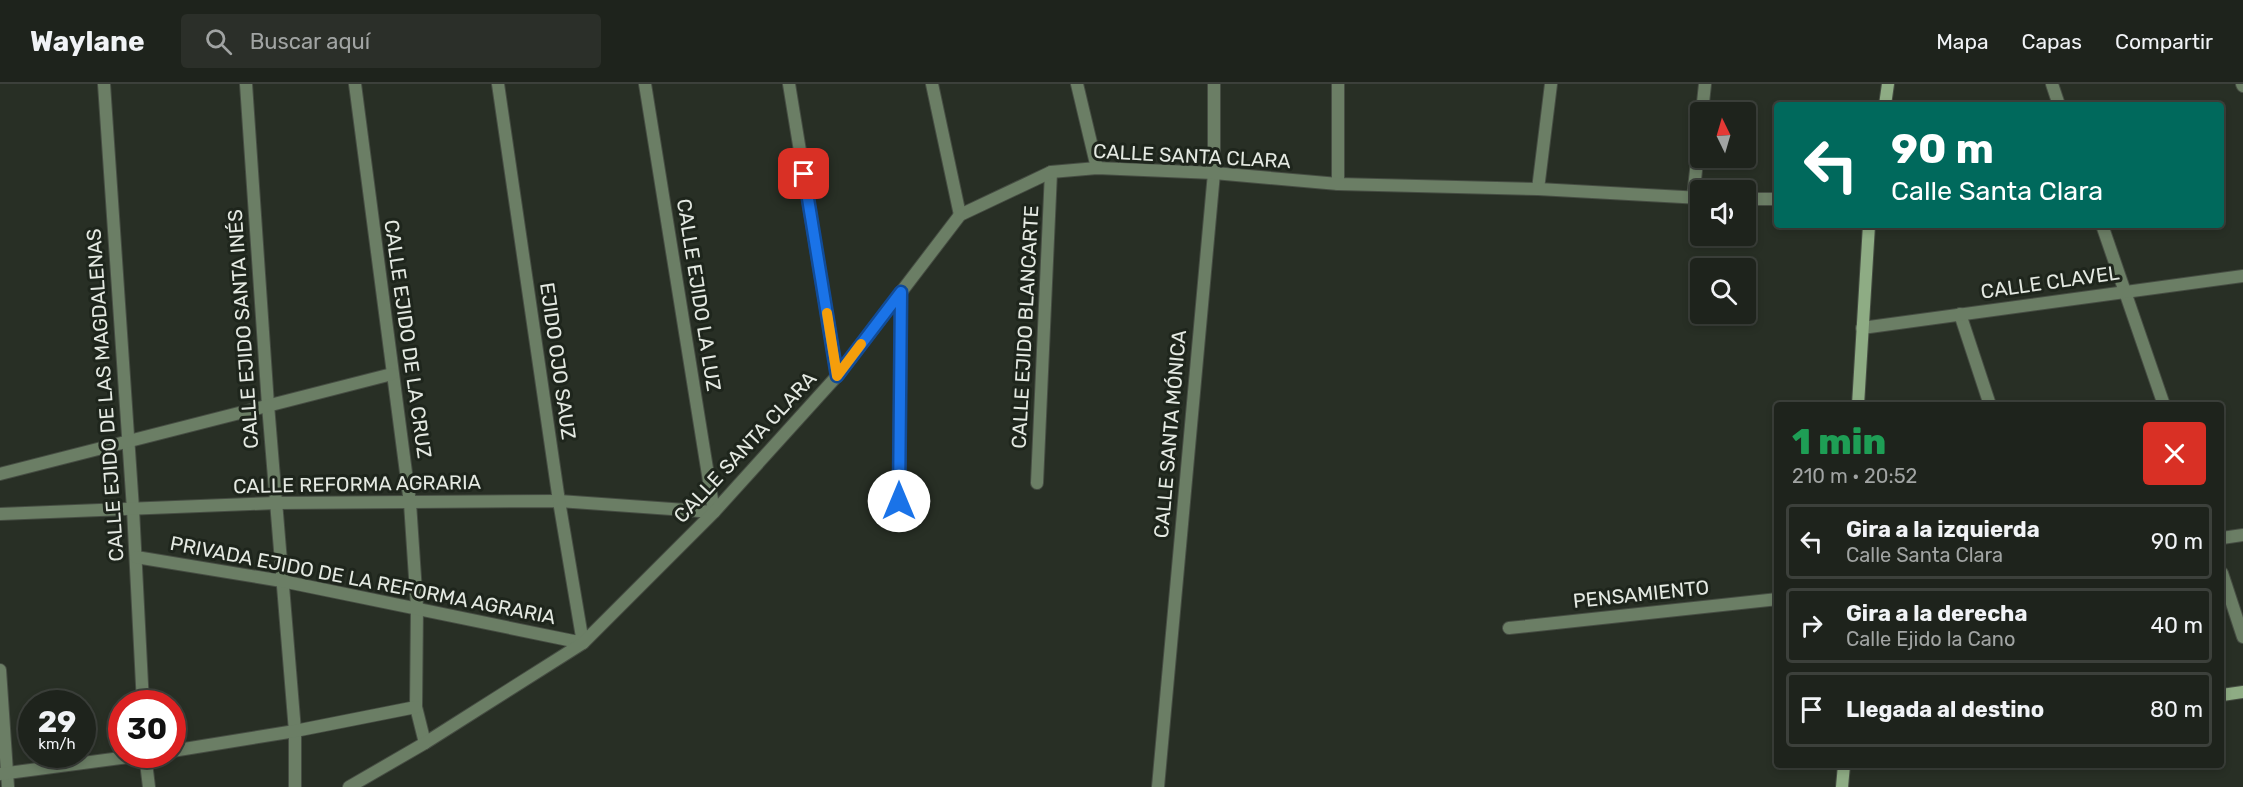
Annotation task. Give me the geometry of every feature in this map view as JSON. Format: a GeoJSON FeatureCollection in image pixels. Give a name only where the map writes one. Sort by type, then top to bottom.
{"type":"FeatureCollection","features":[{"type":"Feature","properties":{"kind":"main road"},"geometry":{"type":"LineString","coordinates":[[1885,102],[1888,84]]}},
{"type":"Feature","properties":{"kind":"main road"},"geometry":{"type":"LineString","coordinates":[[1858,402],[1869,228]]}},
{"type":"Feature","properties":{"kind":"main road"},"geometry":{"type":"LineString","coordinates":[[2224,695],[2243,692]]}},
{"type":"Feature","properties":{"kind":"main road"},"geometry":{"type":"LineString","coordinates":[[1842,787],[1844,768]]}},
{"type":"Feature","properties":{"kind":"street","name":"CALLE EJIDO DE LAS MAGDALENAS"},"geometry":{"type":"LineString","coordinates":[[104,84],[133,509],[142,690]]}},
{"type":"Feature","properties":{"kind":"street","name":"CALLE EJIDO SANTA INÉS"},"geometry":{"type":"LineString","coordinates":[[246,84],[268,405],[295,731],[295,787]]}},
{"type":"Feature","properties":{"kind":"street","name":"CALLE EJIDO DE LA CRUZ"},"geometry":{"type":"LineString","coordinates":[[355,84],[410,503],[417,607],[416,707],[425,743]]}},
{"type":"Feature","properties":{"kind":"street","name":"EJIDO OJO SAUZ"},"geometry":{"type":"LineString","coordinates":[[498,84],[559,501],[583,643]]}},
{"type":"Feature","properties":{"kind":"street","name":"CALLE EJIDO LA LUZ"},"geometry":{"type":"LineString","coordinates":[[645,84],[714,512]]}},
{"type":"Feature","properties":{"kind":"street"},"geometry":{"type":"LineString","coordinates":[[789,84],[837,376]]}},
{"type":"Feature","properties":{"kind":"street"},"geometry":{"type":"LineString","coordinates":[[932,84],[960,214]]}},
{"type":"Feature","properties":{"kind":"street"},"geometry":{"type":"LineString","coordinates":[[1077,84],[1097,168]]}},
{"type":"Feature","properties":{"kind":"street","name":"CALLE SANTA MÓNICA"},"geometry":{"type":"LineString","coordinates":[[1158,787],[1214,173],[1214,84]]}},
{"type":"Feature","properties":{"kind":"street"},"geometry":{"type":"LineString","coordinates":[[1338,84],[1338,184]]}},
{"type":"Feature","properties":{"kind":"street"},"geometry":{"type":"LineString","coordinates":[[1538,189],[1551,84]]}},
{"type":"Feature","properties":{"kind":"street"},"geometry":{"type":"LineString","coordinates":[[1703,102],[1706,84]]}},
{"type":"Feature","properties":{"kind":"street"},"geometry":{"type":"LineString","coordinates":[[2052,84],[2058,102]]}},
{"type":"Feature","properties":{"kind":"street","name":"CALLE SANTA CLARA"},"geometry":{"type":"LineString","coordinates":[[349,787],[425,743],[583,643],[714,512],[837,376],[960,214],[1051,172],[1097,168],[1214,173],[1338,184],[1538,189],[1690,198]]}},
{"type":"Feature","properties":{"kind":"street","name":"CALLE EJIDO BLANCARTE"},"geometry":{"type":"LineString","coordinates":[[1037,483],[1051,172]]}},
{"type":"Feature","properties":{"kind":"street"},"geometry":{"type":"LineString","coordinates":[[1756,198],[1774,199]]}},
{"type":"Feature","properties":{"kind":"street"},"geometry":{"type":"LineString","coordinates":[[2103,228],[2163,402]]}},
{"type":"Feature","properties":{"kind":"street","name":"CALLE CLAVEL"},"geometry":{"type":"LineString","coordinates":[[1862,328],[2243,276]]}},
{"type":"Feature","properties":{"kind":"street"},"geometry":{"type":"LineString","coordinates":[[899,501],[901,292]]}},
{"type":"Feature","properties":{"kind":"street"},"geometry":{"type":"LineString","coordinates":[[1960,314],[1989,402]]}},
{"type":"Feature","properties":{"kind":"street"},"geometry":{"type":"LineString","coordinates":[[0,474],[392,374]]}},
{"type":"Feature","properties":{"kind":"street","name":"CALLE REFORMA AGRARIA"},"geometry":{"type":"LineString","coordinates":[[0,514],[276,504],[559,501],[714,512]]}},
{"type":"Feature","properties":{"kind":"street"},"geometry":{"type":"LineString","coordinates":[[2224,538],[2243,535]]}},
{"type":"Feature","properties":{"kind":"street","name":"PRIVADA EJIDO DE LA REFORMA AGRARIA"},"geometry":{"type":"LineString","coordinates":[[136,557],[282,580],[583,643]]}},
{"type":"Feature","properties":{"kind":"street"},"geometry":{"type":"LineString","coordinates":[[2224,579],[2243,637]]}},
{"type":"Feature","properties":{"kind":"street","name":"PENSAMIENTO"},"geometry":{"type":"LineString","coordinates":[[1509,628],[1774,599]]}},
{"type":"Feature","properties":{"kind":"street"},"geometry":{"type":"LineString","coordinates":[[0,670],[4,774],[8,787]]}},
{"type":"Feature","properties":{"kind":"street"},"geometry":{"type":"LineString","coordinates":[[186,749],[295,731],[416,707]]}},
{"type":"Feature","properties":{"kind":"street"},"geometry":{"type":"LineString","coordinates":[[4,774],[108,760]]}},
{"type":"Feature","properties":{"kind":"street"},"geometry":{"type":"LineString","coordinates":[[148,768],[149,787]]}},
{"type":"Feature","properties":{"kind":"slow traffic"},"geometry":{"type":"LineString","coordinates":[[827,313],[837,376],[861,344]]}},
{"type":"Feature","properties":{"kind":"route"},"geometry":{"type":"LineString","coordinates":[[804,174],[837,376],[901,292],[899,501]]}}]}
